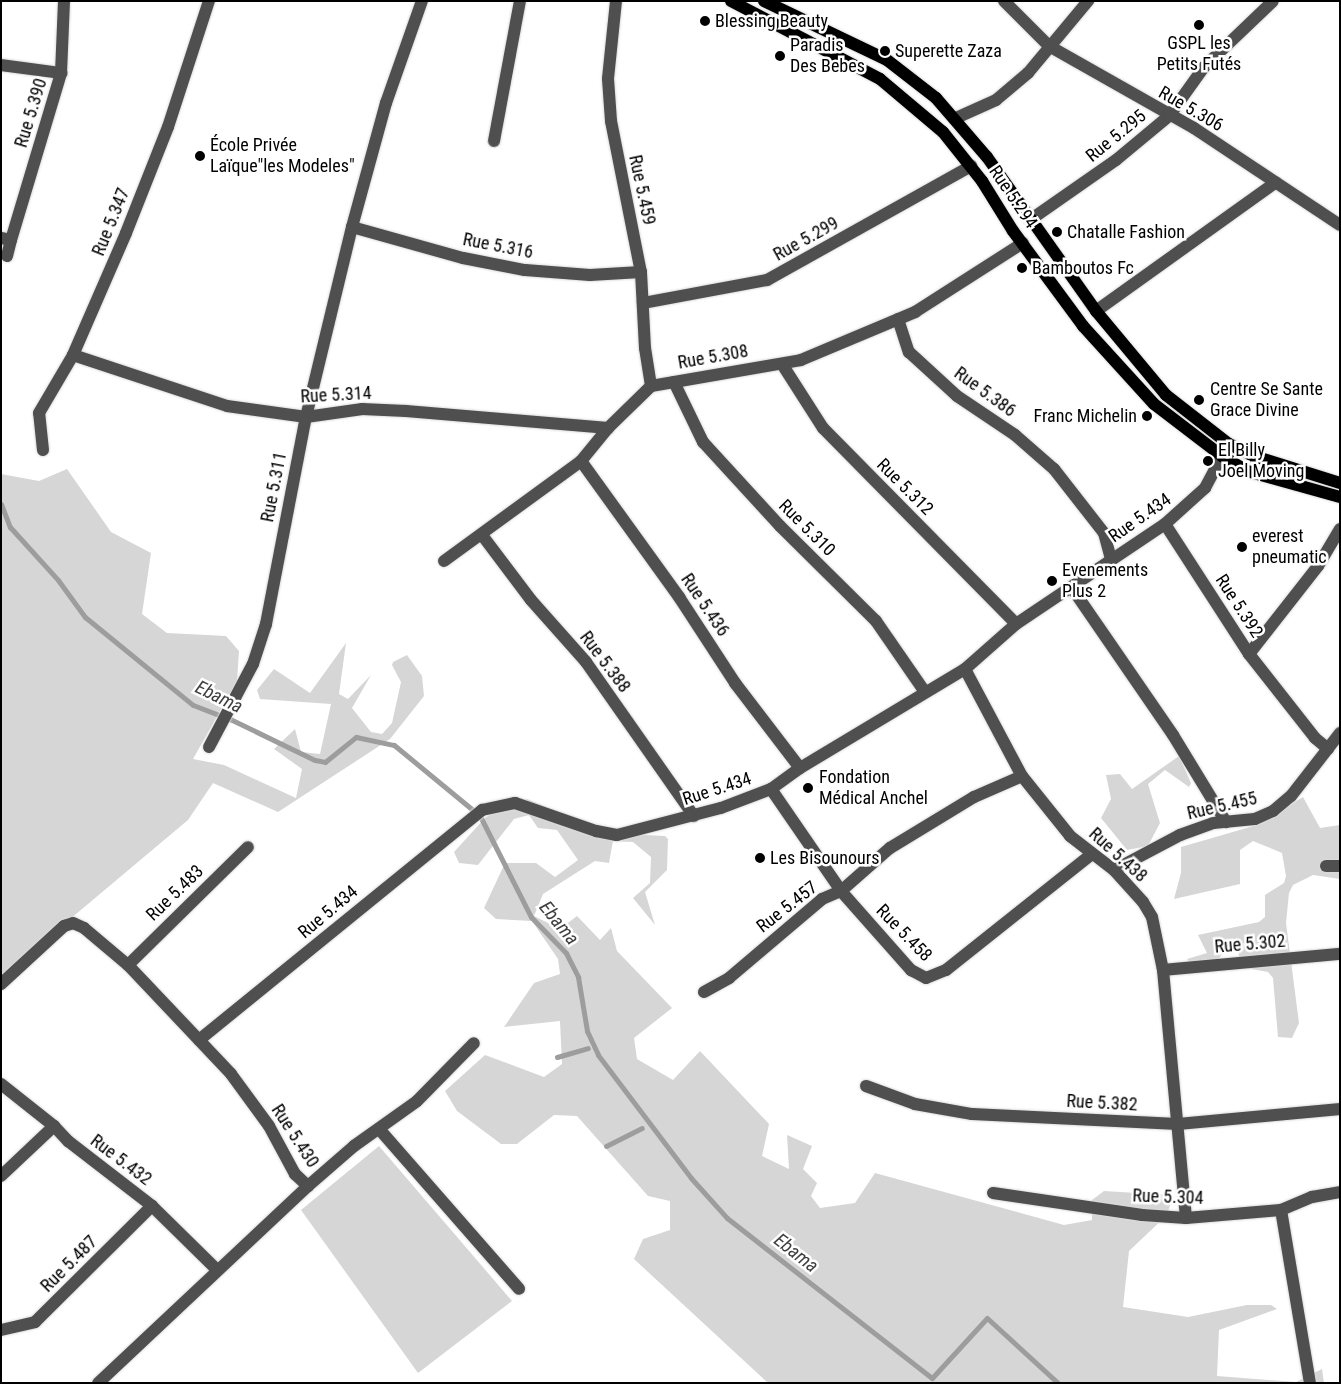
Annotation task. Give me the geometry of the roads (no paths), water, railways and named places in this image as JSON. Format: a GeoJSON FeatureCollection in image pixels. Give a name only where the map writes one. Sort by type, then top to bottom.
{"type":"FeatureCollection","features":[{"type":"Feature","properties":{"kind":"main road","name":"Rue 5.294"},"geometry":{"type":"LineString","coordinates":[[731,1],[880,79],[943,132],[971,166],[1023,243],[1083,326],[1154,404],[1222,456],[1247,471],[1340,497]]}},
{"type":"Feature","properties":{"kind":"main road","name":"Rue 5.294"},"geometry":{"type":"LineString","coordinates":[[771,3],[887,60],[936,98],[956,118],[1096,311],[1166,395],[1229,444],[1254,456],[1340,483]]}},
{"type":"Feature","properties":{"kind":"street","name":"Rue 5.390"},"geometry":{"type":"LineString","coordinates":[[7,256],[6,239],[61,73],[64,1]]}},
{"type":"Feature","properties":{"kind":"street","name":"Rue 5.347"},"geometry":{"type":"LineString","coordinates":[[43,450],[39,413],[73,355],[168,127],[210,1]]}},
{"type":"Feature","properties":{"kind":"street","name":"Rue 5.311"},"geometry":{"type":"LineString","coordinates":[[209,747],[253,664],[266,624],[306,417],[352,226],[386,103],[422,1]]}},
{"type":"Feature","properties":{"kind":"street"},"geometry":{"type":"LineString","coordinates":[[494,141],[520,1]]}},
{"type":"Feature","properties":{"kind":"street","name":"Rue 5.459"},"geometry":{"type":"LineString","coordinates":[[616,1],[608,79],[611,121],[641,272],[651,386]]}},
{"type":"Feature","properties":{"kind":"street","name":"Rue 5.306"},"geometry":{"type":"LineString","coordinates":[[1004,1],[1049,46],[1169,116],[1194,128],[1340,225]]}},
{"type":"Feature","properties":{"kind":"street"},"geometry":{"type":"LineString","coordinates":[[956,118],[996,100],[1028,72],[1088,1]]}},
{"type":"Feature","properties":{"kind":"street","name":"Rue 5.295"},"geometry":{"type":"LineString","coordinates":[[1030,220],[1116,160],[1169,116],[1204,67],[1273,1]]}},
{"type":"Feature","properties":{"kind":"street"},"geometry":{"type":"LineString","coordinates":[[1,65],[61,73]]}},
{"type":"Feature","properties":{"kind":"street","name":"Rue 5.299"},"geometry":{"type":"LineString","coordinates":[[643,303],[767,280],[971,166]]}},
{"type":"Feature","properties":{"kind":"street"},"geometry":{"type":"LineString","coordinates":[[1096,311],[1276,182]]}},
{"type":"Feature","properties":{"kind":"street","name":"Rue 5.316"},"geometry":{"type":"LineString","coordinates":[[352,226],[463,258],[525,270],[590,275],[641,272]]}},
{"type":"Feature","properties":{"kind":"street","name":"Rue 5.308"},"geometry":{"type":"LineString","coordinates":[[651,386],[801,360],[898,319],[943,296],[985,264],[1023,243]]}},
{"type":"Feature","properties":{"kind":"street","name":"Rue 5.386"},"geometry":{"type":"LineString","coordinates":[[898,319],[909,352],[957,396],[1015,435],[1054,469],[1104,533],[1111,560]]}},
{"type":"Feature","properties":{"kind":"street","name":"Rue 5.314"},"geometry":{"type":"LineString","coordinates":[[73,355],[228,406],[306,417],[362,409],[608,428]]}},
{"type":"Feature","properties":{"kind":"street","name":"Rue 5.312"},"geometry":{"type":"LineString","coordinates":[[782,364],[823,428],[1016,624]]}},
{"type":"Feature","properties":{"kind":"street","name":"Rue 5.310"},"geometry":{"type":"LineString","coordinates":[[674,382],[703,442],[780,526],[876,621],[925,692]]}},
{"type":"Feature","properties":{"kind":"street"},"geometry":{"type":"LineString","coordinates":[[444,561],[581,461],[608,428],[651,386]]}},
{"type":"Feature","properties":{"kind":"street","name":"Rue 5.434"},"geometry":{"type":"LineString","coordinates":[[199,1040],[479,812],[515,803],[596,831],[617,835],[694,816],[771,789],[800,768],[964,669],[1016,624],[1165,524],[1205,488],[1222,456]]}},
{"type":"Feature","properties":{"kind":"street","name":"Rue 5.436"},"geometry":{"type":"LineString","coordinates":[[581,461],[679,597],[735,683],[800,768]]}},
{"type":"Feature","properties":{"kind":"street","name":"Rue 5.392"},"geometry":{"type":"LineString","coordinates":[[1165,524],[1249,654],[1318,566],[1340,529]]}},
{"type":"Feature","properties":{"kind":"street","name":"Rue 5.388"},"geometry":{"type":"LineString","coordinates":[[482,535],[531,600],[586,662],[694,816]]}},
{"type":"Feature","properties":{"kind":"street"},"geometry":{"type":"LineString","coordinates":[[1072,588],[1174,735],[1226,822]]}},
{"type":"Feature","properties":{"kind":"street"},"geometry":{"type":"LineString","coordinates":[[1249,654],[1315,738],[1328,749]]}},
{"type":"Feature","properties":{"kind":"street","name":"Rue 5.438"},"geometry":{"type":"LineString","coordinates":[[964,669],[1022,776],[1070,836],[1114,870],[1143,902],[1152,916],[1163,970],[1178,1124]]}},
{"type":"Feature","properties":{"kind":"street","name":"Rue 5.455"},"geometry":{"type":"LineString","coordinates":[[1114,870],[1180,835],[1226,822],[1255,819],[1273,811],[1291,796],[1340,733]]}},
{"type":"Feature","properties":{"kind":"street","name":"Rue 5.457"},"geometry":{"type":"LineString","coordinates":[[704,992],[729,978],[822,899],[841,891],[890,848],[931,821],[1022,776]]}},
{"type":"Feature","properties":{"kind":"street","name":"Rue 5.458"},"geometry":{"type":"LineString","coordinates":[[771,789],[841,891],[911,970],[926,978],[946,970],[1092,854]]}},
{"type":"Feature","properties":{"kind":"street","name":"Rue 5.483"},"geometry":{"type":"LineString","coordinates":[[128,965],[248,847]]}},
{"type":"Feature","properties":{"kind":"street"},"geometry":{"type":"LineString","coordinates":[[1326,866],[1340,866]]}},
{"type":"Feature","properties":{"kind":"street","name":"Rue 5.430"},"geometry":{"type":"LineString","coordinates":[[1,984],[64,926],[73,923],[84,928],[128,965],[236,1082],[269,1126],[295,1174],[308,1186],[216,1269],[157,1330],[98,1383]]}},
{"type":"Feature","properties":{"kind":"street","name":"Rue 5.302"},"geometry":{"type":"LineString","coordinates":[[1163,970],[1340,954]]}},
{"type":"Feature","properties":{"kind":"street"},"geometry":{"type":"LineString","coordinates":[[308,1186],[354,1146],[380,1130],[417,1101],[474,1043]]}},
{"type":"Feature","properties":{"kind":"street","name":"Rue 5.432"},"geometry":{"type":"LineString","coordinates":[[1,1084],[54,1126],[68,1141],[152,1206],[216,1269]]}},
{"type":"Feature","properties":{"kind":"street","name":"Rue 5.382"},"geometry":{"type":"LineString","coordinates":[[866,1086],[915,1104],[948,1112],[1178,1124],[1340,1109]]}},
{"type":"Feature","properties":{"kind":"street"},"geometry":{"type":"LineString","coordinates":[[1178,1124],[1186,1218]]}},
{"type":"Feature","properties":{"kind":"street"},"geometry":{"type":"LineString","coordinates":[[1,1176],[54,1126]]}},
{"type":"Feature","properties":{"kind":"street"},"geometry":{"type":"LineString","coordinates":[[380,1130],[519,1289]]}},
{"type":"Feature","properties":{"kind":"street","name":"Rue 5.304"},"geometry":{"type":"LineString","coordinates":[[993,1193],[1142,1215],[1186,1218],[1281,1210],[1312,1197],[1340,1192]]}},
{"type":"Feature","properties":{"kind":"street","name":"Rue 5.487"},"geometry":{"type":"LineString","coordinates":[[1,1330],[35,1322],[152,1206]]}},
{"type":"Feature","properties":{"kind":"street"},"geometry":{"type":"LineString","coordinates":[[1281,1210],[1310,1383]]}},
{"type":"Feature","properties":{"kind":"waterway","name":"Ebama"},"geometry":{"type":"LineString","coordinates":[[1,504],[10,527],[58,580],[85,617],[193,705],[230,719],[315,760],[325,762],[356,737],[394,745],[480,816],[531,917],[566,953],[578,977],[587,1031],[598,1055],[691,1178],[727,1218],[932,1378],[987,1318],[1058,1383]]}},
{"type":"Feature","properties":{"kind":"waterway"},"geometry":{"type":"LineString","coordinates":[[557,1057],[588,1048]]}},
{"type":"Feature","properties":{"kind":"waterway"},"geometry":{"type":"LineString","coordinates":[[606,1146],[642,1128]]}},
{"type":"Feature","properties":{"kind":"place","name":"Blessing Beauty"},"geometry":{"type":"Point","coordinates":[705,21]}},
{"type":"Feature","properties":{"kind":"place","name":"GSPL les Petits Futés"},"geometry":{"type":"Point","coordinates":[1199,25]}},
{"type":"Feature","properties":{"kind":"place","name":"Superette Zaza"},"geometry":{"type":"Point","coordinates":[885,51]}},
{"type":"Feature","properties":{"kind":"place","name":"Paradis Des Bebes"},"geometry":{"type":"Point","coordinates":[780,56]}},
{"type":"Feature","properties":{"kind":"place","name":"École Privée Laïque\"les Modeles\""},"geometry":{"type":"Point","coordinates":[200,156]}},
{"type":"Feature","properties":{"kind":"place","name":"Chatalle Fashion"},"geometry":{"type":"Point","coordinates":[1057,232]}},
{"type":"Feature","properties":{"kind":"place","name":"Bamboutos Fc"},"geometry":{"type":"Point","coordinates":[1022,268]}},
{"type":"Feature","properties":{"kind":"place","name":"Centre Se Sante Grace Divine"},"geometry":{"type":"Point","coordinates":[1199,400]}},
{"type":"Feature","properties":{"kind":"place","name":"Franc Michelin"},"geometry":{"type":"Point","coordinates":[1147,416]}},
{"type":"Feature","properties":{"kind":"place","name":"El Billy Joel Moving"},"geometry":{"type":"Point","coordinates":[1208,461]}},
{"type":"Feature","properties":{"kind":"place","name":"everest pneumatic"},"geometry":{"type":"Point","coordinates":[1242,547]}},
{"type":"Feature","properties":{"kind":"place","name":"Evenements Plus 2"},"geometry":{"type":"Point","coordinates":[1052,581]}},
{"type":"Feature","properties":{"kind":"place","name":"Fondation Médical Anchel"},"geometry":{"type":"Point","coordinates":[808,788]}},
{"type":"Feature","properties":{"kind":"place","name":"Les Bisounours"},"geometry":{"type":"Point","coordinates":[760,858]}}]}
